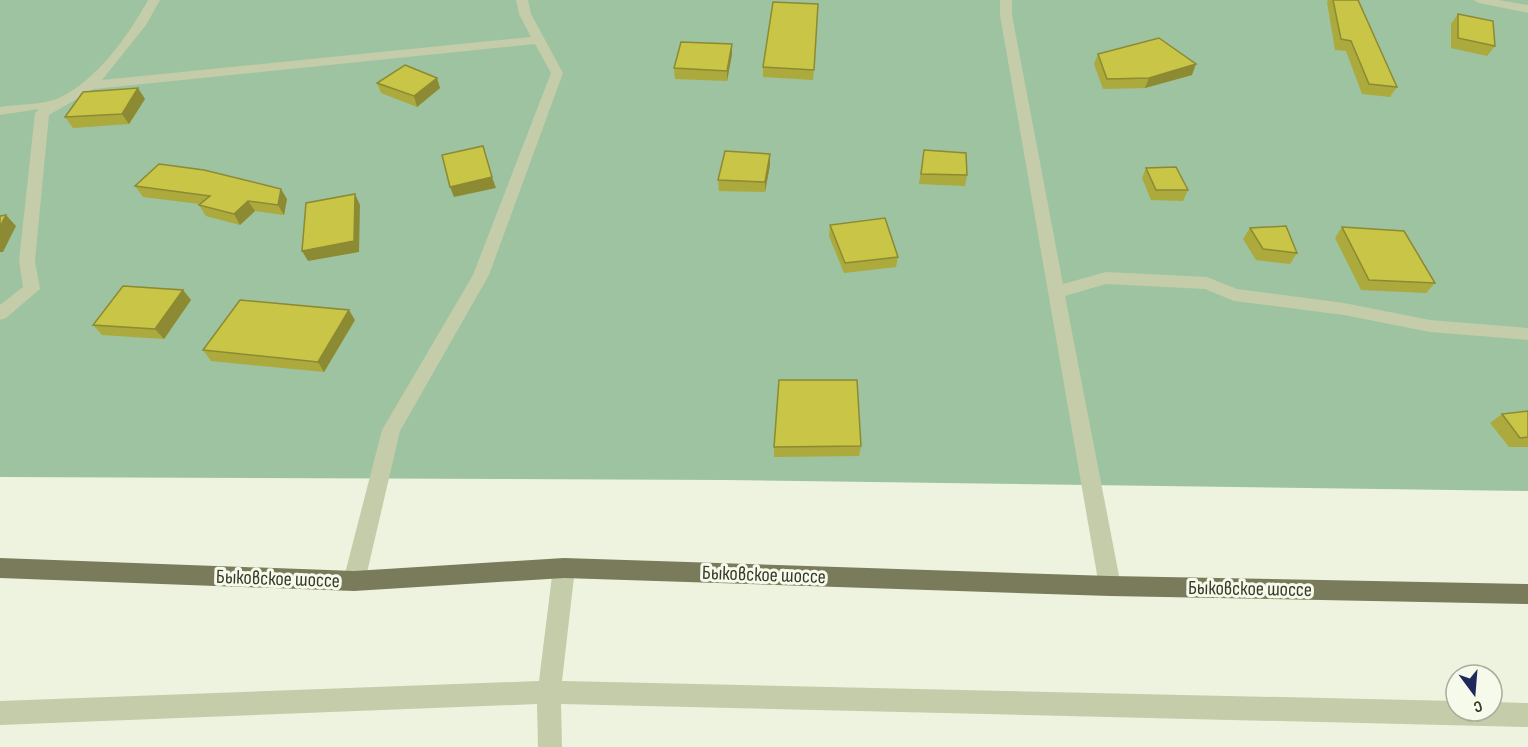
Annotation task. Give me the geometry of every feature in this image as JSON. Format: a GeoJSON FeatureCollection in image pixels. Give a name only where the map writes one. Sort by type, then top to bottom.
{"type":"FeatureCollection","features":[{"type":"Feature","properties":{"kind":"main road","name":"Быковское шоссе"},"geometry":{"type":"LineString","coordinates":[[0,567],[354,580],[564,568],[1110,586],[1528,594]]}},
{"type":"Feature","properties":{"kind":"street"},"geometry":{"type":"LineString","coordinates":[[0,314],[32,289],[27,261],[42,112],[91,85],[141,22],[154,0]]}},
{"type":"Feature","properties":{"kind":"street"},"geometry":{"type":"LineString","coordinates":[[354,580],[391,430],[481,275],[557,73],[525,14],[522,0]]}},
{"type":"Feature","properties":{"kind":"street"},"geometry":{"type":"LineString","coordinates":[[1006,0],[1006,15],[1110,586]]}},
{"type":"Feature","properties":{"kind":"street"},"geometry":{"type":"LineString","coordinates":[[1479,0],[1528,9]]}},
{"type":"Feature","properties":{"kind":"street"},"geometry":{"type":"LineString","coordinates":[[91,85],[539,40]]}},
{"type":"Feature","properties":{"kind":"street"},"geometry":{"type":"LineString","coordinates":[[0,111],[60,103]]}},
{"type":"Feature","properties":{"kind":"street"},"geometry":{"type":"LineString","coordinates":[[1057,292],[1106,278],[1207,283],[1234,295],[1344,309],[1430,326],[1528,334]]}},
{"type":"Feature","properties":{"kind":"street"},"geometry":{"type":"LineString","coordinates":[[550,747],[549,692],[564,568]]}},
{"type":"Feature","properties":{"kind":"street"},"geometry":{"type":"LineString","coordinates":[[0,713],[549,692],[1528,716]]}},
{"type":"Feature","properties":{"kind":"green space"},"geometry":{"type":"Polygon","coordinates":[[[0,0],[1528,0],[1528,491],[726,480],[0,477],[0,0]]]}},
{"type":"Feature","properties":{"kind":"building"},"geometry":{"type":"Polygon","coordinates":[[[1333,0],[1358,0],[1397,87],[1369,84],[1351,41],[1341,39],[1333,0]]]}},
{"type":"Feature","properties":{"kind":"building"},"geometry":{"type":"Polygon","coordinates":[[[773,2],[818,4],[814,70],[763,67],[773,2]]]}},
{"type":"Feature","properties":{"kind":"building"},"geometry":{"type":"Polygon","coordinates":[[[1458,14],[1493,21],[1495,46],[1458,38],[1458,14]]]}},
{"type":"Feature","properties":{"kind":"building"},"geometry":{"type":"Polygon","coordinates":[[[1159,38],[1196,64],[1149,78],[1107,79],[1098,54],[1159,38]]]}},
{"type":"Feature","properties":{"kind":"building"},"geometry":{"type":"Polygon","coordinates":[[[681,42],[732,44],[727,71],[674,68],[681,42]]]}},
{"type":"Feature","properties":{"kind":"building"},"geometry":{"type":"Polygon","coordinates":[[[405,65],[437,78],[414,96],[377,83],[405,65]]]}},
{"type":"Feature","properties":{"kind":"building"},"geometry":{"type":"Polygon","coordinates":[[[138,88],[122,114],[65,117],[83,92],[138,88]]]}},
{"type":"Feature","properties":{"kind":"building"},"geometry":{"type":"Polygon","coordinates":[[[483,146],[492,177],[450,187],[442,155],[483,146]]]}},
{"type":"Feature","properties":{"kind":"building"},"geometry":{"type":"Polygon","coordinates":[[[924,150],[966,153],[967,175],[921,174],[924,150]]]}},
{"type":"Feature","properties":{"kind":"building"},"geometry":{"type":"Polygon","coordinates":[[[725,151],[770,154],[765,182],[718,180],[725,151]]]}},
{"type":"Feature","properties":{"kind":"building"},"geometry":{"type":"Polygon","coordinates":[[[159,164],[204,170],[281,189],[278,205],[248,201],[234,214],[199,205],[210,196],[135,186],[159,164]]]}},
{"type":"Feature","properties":{"kind":"building"},"geometry":{"type":"Polygon","coordinates":[[[1176,167],[1188,190],[1156,190],[1146,168],[1176,167]]]}},
{"type":"Feature","properties":{"kind":"building"},"geometry":{"type":"Polygon","coordinates":[[[355,194],[354,241],[302,251],[306,203],[355,194]]]}},
{"type":"Feature","properties":{"kind":"building"},"geometry":{"type":"Polygon","coordinates":[[[6,215],[0,227],[0,216],[6,215]]]}},
{"type":"Feature","properties":{"kind":"building"},"geometry":{"type":"Polygon","coordinates":[[[885,218],[898,257],[845,263],[830,225],[885,218]]]}},
{"type":"Feature","properties":{"kind":"building"},"geometry":{"type":"Polygon","coordinates":[[[1286,226],[1297,253],[1263,249],[1250,228],[1286,226]]]}},
{"type":"Feature","properties":{"kind":"building"},"geometry":{"type":"Polygon","coordinates":[[[1342,227],[1404,231],[1435,283],[1369,280],[1342,227]]]}},
{"type":"Feature","properties":{"kind":"building"},"geometry":{"type":"Polygon","coordinates":[[[123,286],[183,290],[155,329],[93,325],[123,286]]]}},
{"type":"Feature","properties":{"kind":"building"},"geometry":{"type":"Polygon","coordinates":[[[240,300],[349,310],[318,362],[203,350],[240,300]]]}},
{"type":"Feature","properties":{"kind":"building"},"geometry":{"type":"Polygon","coordinates":[[[779,380],[857,380],[861,446],[774,447],[779,380]]]}},
{"type":"Feature","properties":{"kind":"building"},"geometry":{"type":"Polygon","coordinates":[[[1528,411],[1528,437],[1520,438],[1502,414],[1528,411]]]}}]}
